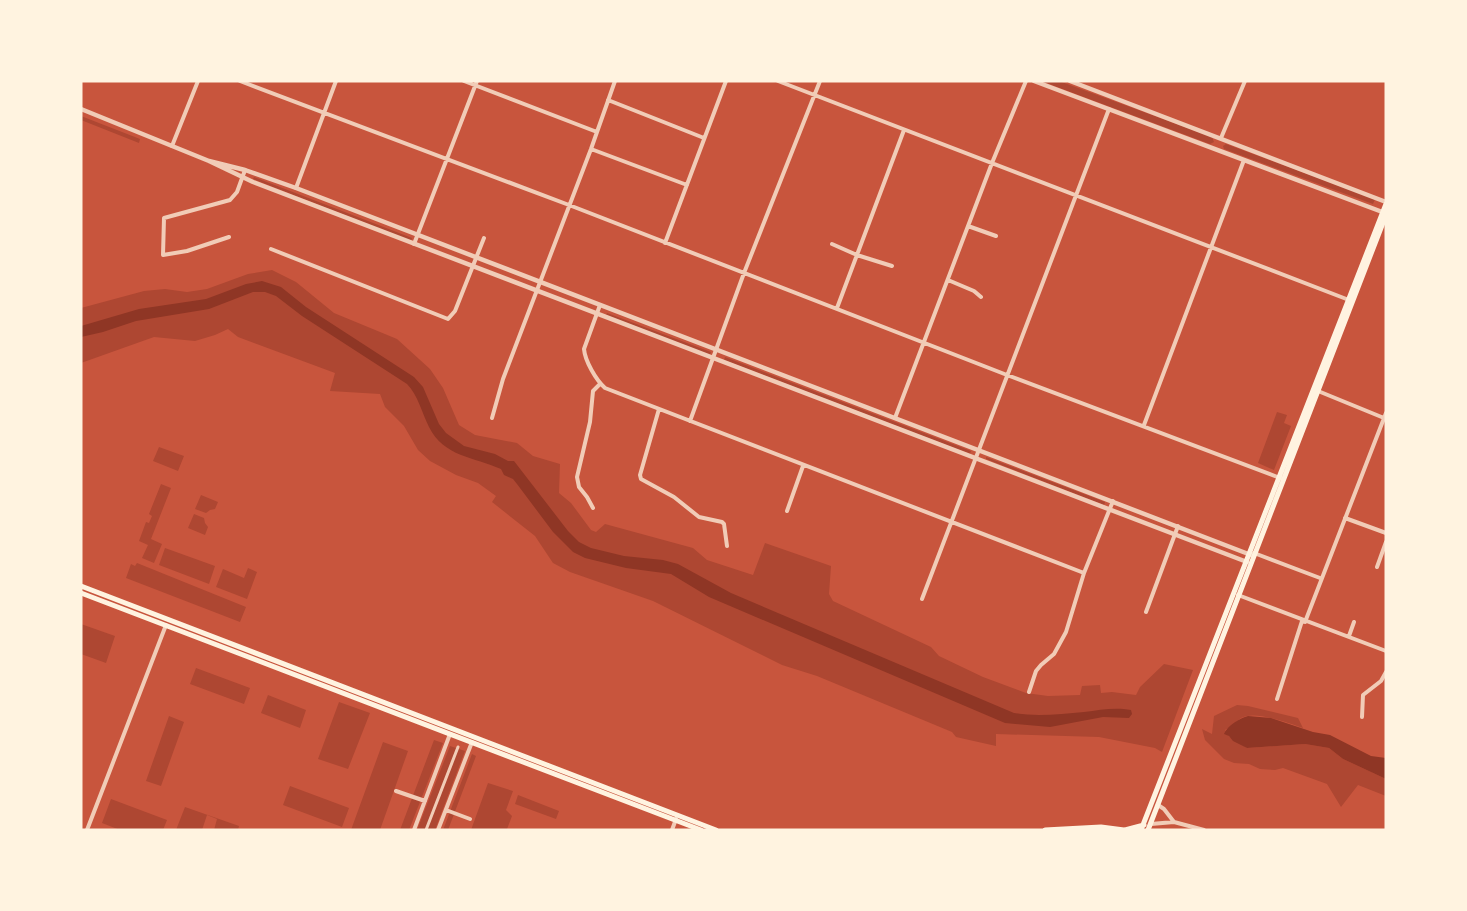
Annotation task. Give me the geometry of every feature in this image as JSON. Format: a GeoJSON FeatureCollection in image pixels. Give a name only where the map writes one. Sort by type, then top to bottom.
{"type":"FeatureCollection","features":[{"type":"Feature","properties":{"kind":"main road"},"geometry":{"type":"LineString","coordinates":[[1146,827],[1158,805],[1192,709],[1385,213],[1386,203]]}},
{"type":"Feature","properties":{"kind":"main road"},"geometry":{"type":"LineString","coordinates":[[1316,391],[1349,300],[1385,213]]}},
{"type":"Feature","properties":{"kind":"main road"},"geometry":{"type":"LineString","coordinates":[[81,586],[167,622],[473,740],[677,818],[716,830]]}},
{"type":"Feature","properties":{"kind":"main road"},"geometry":{"type":"LineString","coordinates":[[81,593],[167,622]]}},
{"type":"Feature","properties":{"kind":"main road"},"geometry":{"type":"LineString","coordinates":[[1146,827],[1184,731]]}},
{"type":"Feature","properties":{"kind":"main road"},"geometry":{"type":"LineString","coordinates":[[677,818],[701,830]]}},
{"type":"Feature","properties":{"kind":"main road"},"geometry":{"type":"LineString","coordinates":[[1044,830],[1101,827],[1125,830],[1146,827]]}},
{"type":"Feature","properties":{"kind":"street"},"geometry":{"type":"LineString","coordinates":[[172,146],[198,81]]}},
{"type":"Feature","properties":{"kind":"street"},"geometry":{"type":"LineString","coordinates":[[240,81],[1282,478]]}},
{"type":"Feature","properties":{"kind":"street"},"geometry":{"type":"LineString","coordinates":[[296,188],[336,81]]}},
{"type":"Feature","properties":{"kind":"street"},"geometry":{"type":"LineString","coordinates":[[464,81],[476,83],[597,132]]}},
{"type":"Feature","properties":{"kind":"street"},"geometry":{"type":"LineString","coordinates":[[492,418],[503,379],[615,81]]}},
{"type":"Feature","properties":{"kind":"street"},"geometry":{"type":"LineString","coordinates":[[665,243],[726,81]]}},
{"type":"Feature","properties":{"kind":"street"},"geometry":{"type":"LineString","coordinates":[[778,81],[1349,300]]}},
{"type":"Feature","properties":{"kind":"street"},"geometry":{"type":"LineString","coordinates":[[690,421],[744,273],[820,81]]}},
{"type":"Feature","properties":{"kind":"street"},"geometry":{"type":"LineString","coordinates":[[895,418],[992,163],[1026,81]]}},
{"type":"Feature","properties":{"kind":"street"},"geometry":{"type":"LineString","coordinates":[[1034,81],[1385,213]]}},
{"type":"Feature","properties":{"kind":"street"},"geometry":{"type":"LineString","coordinates":[[1070,81],[1386,203]]}},
{"type":"Feature","properties":{"kind":"street"},"geometry":{"type":"LineString","coordinates":[[1216,150],[1245,81]]}},
{"type":"Feature","properties":{"kind":"street"},"geometry":{"type":"LineString","coordinates":[[414,244],[476,83]]}},
{"type":"Feature","properties":{"kind":"street"},"geometry":{"type":"LineString","coordinates":[[608,100],[704,138]]}},
{"type":"Feature","properties":{"kind":"street"},"geometry":{"type":"LineString","coordinates":[[81,109],[209,161],[242,177],[1174,535],[1251,556],[1320,579]]}},
{"type":"Feature","properties":{"kind":"street"},"geometry":{"type":"LineString","coordinates":[[922,599],[1109,110]]}},
{"type":"Feature","properties":{"kind":"street"},"geometry":{"type":"LineString","coordinates":[[837,308],[904,130]]}},
{"type":"Feature","properties":{"kind":"street"},"geometry":{"type":"LineString","coordinates":[[591,149],[687,185]]}},
{"type":"Feature","properties":{"kind":"street"},"geometry":{"type":"LineString","coordinates":[[1144,425],[1244,160]]}},
{"type":"Feature","properties":{"kind":"street"},"geometry":{"type":"LineString","coordinates":[[209,161],[245,170],[296,188],[1251,556]]}},
{"type":"Feature","properties":{"kind":"street"},"geometry":{"type":"LineString","coordinates":[[229,237],[163,255],[164,218],[230,200],[237,192],[245,170]]}},
{"type":"Feature","properties":{"kind":"street"},"geometry":{"type":"LineString","coordinates":[[968,226],[996,237]]}},
{"type":"Feature","properties":{"kind":"street"},"geometry":{"type":"LineString","coordinates":[[271,249],[448,319],[455,311],[484,238]]}},
{"type":"Feature","properties":{"kind":"street"},"geometry":{"type":"LineString","coordinates":[[832,244],[892,266]]}},
{"type":"Feature","properties":{"kind":"street"},"geometry":{"type":"LineString","coordinates":[[948,280],[974,291],[981,297]]}},
{"type":"Feature","properties":{"kind":"street"},"geometry":{"type":"LineString","coordinates":[[600,305],[584,348],[600,384],[605,388],[1084,573]]}},
{"type":"Feature","properties":{"kind":"street"},"geometry":{"type":"LineString","coordinates":[[593,508],[579,487],[577,477],[590,422],[593,391],[600,384]]}},
{"type":"Feature","properties":{"kind":"street"},"geometry":{"type":"LineString","coordinates":[[1277,699],[1303,621],[1385,416],[1316,391]]}},
{"type":"Feature","properties":{"kind":"street"},"geometry":{"type":"LineString","coordinates":[[659,409],[645,451],[641,479],[674,497],[699,517],[722,522],[727,546]]}},
{"type":"Feature","properties":{"kind":"street"},"geometry":{"type":"LineString","coordinates":[[787,511],[803,466]]}},
{"type":"Feature","properties":{"kind":"street"},"geometry":{"type":"LineString","coordinates":[[1029,692],[1036,671],[1054,654],[1066,632],[1084,573],[1113,501]]}},
{"type":"Feature","properties":{"kind":"street"},"geometry":{"type":"LineString","coordinates":[[1344,518],[1386,533]]}},
{"type":"Feature","properties":{"kind":"street"},"geometry":{"type":"LineString","coordinates":[[1146,612],[1178,526]]}},
{"type":"Feature","properties":{"kind":"street"},"geometry":{"type":"LineString","coordinates":[[1377,567],[1386,542]]}},
{"type":"Feature","properties":{"kind":"street"},"geometry":{"type":"LineString","coordinates":[[1236,595],[1386,651]]}},
{"type":"Feature","properties":{"kind":"street"},"geometry":{"type":"LineString","coordinates":[[87,830],[167,622]]}},
{"type":"Feature","properties":{"kind":"street"},"geometry":{"type":"LineString","coordinates":[[1349,636],[1354,622]]}},
{"type":"Feature","properties":{"kind":"street"},"geometry":{"type":"LineString","coordinates":[[1362,717],[1363,695],[1381,681],[1386,672]]}},
{"type":"Feature","properties":{"kind":"street"},"geometry":{"type":"LineString","coordinates":[[414,830],[452,731]]}},
{"type":"Feature","properties":{"kind":"street"},"geometry":{"type":"LineString","coordinates":[[438,830],[473,740]]}},
{"type":"Feature","properties":{"kind":"street"},"geometry":{"type":"LineString","coordinates":[[426,830],[458,747]]}},
{"type":"Feature","properties":{"kind":"street"},"geometry":{"type":"LineString","coordinates":[[396,791],[425,801]]}},
{"type":"Feature","properties":{"kind":"street"},"geometry":{"type":"LineString","coordinates":[[1158,805],[1174,822]]}},
{"type":"Feature","properties":{"kind":"street"},"geometry":{"type":"LineString","coordinates":[[446,810],[470,819]]}},
{"type":"Feature","properties":{"kind":"street"},"geometry":{"type":"LineString","coordinates":[[672,830],[677,818]]}},
{"type":"Feature","properties":{"kind":"street"},"geometry":{"type":"LineString","coordinates":[[1146,827],[1174,822],[1204,830]]}},
{"type":"Feature","properties":{"kind":"shaded area"},"geometry":{"type":"Polygon","coordinates":[[[1041,81],[1059,81],[1212,137],[1214,142],[1210,144],[1041,81]]]}},
{"type":"Feature","properties":{"kind":"shaded area"},"geometry":{"type":"Polygon","coordinates":[[[81,116],[140,139],[139,143],[81,120],[81,116]]]}},
{"type":"Feature","properties":{"kind":"shaded area"},"geometry":{"type":"Polygon","coordinates":[[[1226,144],[1375,199],[1373,204],[1224,149],[1223,146],[1226,144]]]}},
{"type":"Feature","properties":{"kind":"shaded area"},"geometry":{"type":"Polygon","coordinates":[[[254,177],[412,238],[411,241],[253,179],[254,177]]]}},
{"type":"Feature","properties":{"kind":"shaded area"},"geometry":{"type":"Polygon","coordinates":[[[272,270],[296,282],[334,313],[397,339],[430,369],[443,388],[459,425],[475,435],[517,443],[533,456],[560,464],[559,493],[571,503],[591,530],[596,532],[605,524],[693,548],[707,560],[753,575],[765,543],[831,566],[829,594],[833,601],[931,647],[939,656],[983,677],[1026,693],[1048,696],[1080,695],[1082,686],[1100,685],[1101,693],[1136,695],[1140,687],[1164,664],[1193,670],[1162,752],[1155,748],[1099,737],[996,734],[996,746],[956,737],[952,732],[817,676],[782,665],[653,601],[570,572],[553,563],[535,536],[492,502],[496,496],[478,483],[456,475],[430,461],[418,450],[404,426],[385,407],[380,394],[330,391],[335,373],[238,337],[228,329],[195,341],[154,337],[81,363],[81,308],[144,291],[165,289],[187,292],[207,289],[248,274],[272,270]]]}},
{"type":"Feature","properties":{"kind":"shaded area"},"geometry":{"type":"Polygon","coordinates":[[[262,281],[281,287],[306,307],[414,377],[423,387],[439,424],[446,433],[464,446],[514,461],[568,531],[579,542],[591,548],[624,556],[678,564],[731,593],[1014,713],[1049,715],[1119,709],[1131,710],[1132,714],[1129,718],[1103,717],[1050,727],[1005,723],[709,597],[671,574],[626,568],[585,558],[573,552],[553,532],[513,479],[504,475],[501,469],[460,455],[443,445],[429,427],[417,399],[407,384],[302,316],[276,296],[265,292],[253,292],[209,309],[136,321],[81,337],[81,326],[139,309],[206,299],[246,284],[262,281]]]}},
{"type":"Feature","properties":{"kind":"shaded area"},"geometry":{"type":"Polygon","coordinates":[[[607,313],[711,352],[710,355],[606,315],[607,313]]]}},
{"type":"Feature","properties":{"kind":"shaded area"},"geometry":{"type":"Polygon","coordinates":[[[725,357],[971,451],[970,454],[724,360],[725,357]]]}},
{"type":"Feature","properties":{"kind":"shaded area"},"geometry":{"type":"Polygon","coordinates":[[[1277,412],[1287,415],[1284,423],[1291,426],[1274,470],[1258,463],[1277,412]]]}},
{"type":"Feature","properties":{"kind":"shaded area"},"geometry":{"type":"Polygon","coordinates":[[[159,447],[184,456],[178,471],[153,461],[159,447]]]}},
{"type":"Feature","properties":{"kind":"shaded area"},"geometry":{"type":"Polygon","coordinates":[[[986,457],[1105,502],[1104,505],[986,459],[986,457]]]}},
{"type":"Feature","properties":{"kind":"shaded area"},"geometry":{"type":"Polygon","coordinates":[[[161,484],[171,488],[151,539],[162,544],[154,563],[142,558],[148,545],[139,541],[146,522],[149,523],[152,516],[149,514],[161,484]]]}},
{"type":"Feature","properties":{"kind":"shaded area"},"geometry":{"type":"Polygon","coordinates":[[[201,495],[218,502],[215,509],[206,513],[195,509],[201,495]]]}},
{"type":"Feature","properties":{"kind":"shaded area"},"geometry":{"type":"Polygon","coordinates":[[[194,514],[204,518],[208,527],[205,535],[188,528],[194,514]]]}},
{"type":"Feature","properties":{"kind":"shaded area"},"geometry":{"type":"Polygon","coordinates":[[[165,548],[215,566],[209,584],[159,565],[165,548]]]}},
{"type":"Feature","properties":{"kind":"shaded area"},"geometry":{"type":"Polygon","coordinates":[[[137,563],[246,607],[240,622],[126,578],[131,564],[135,566],[137,563]]]}},
{"type":"Feature","properties":{"kind":"shaded area"},"geometry":{"type":"Polygon","coordinates":[[[248,568],[257,572],[247,599],[216,587],[223,569],[244,578],[248,568]]]}},
{"type":"Feature","properties":{"kind":"shaded area"},"geometry":{"type":"Polygon","coordinates":[[[81,624],[115,636],[106,663],[81,654],[81,624]]]}},
{"type":"Feature","properties":{"kind":"shaded area"},"geometry":{"type":"Polygon","coordinates":[[[196,668],[250,688],[244,704],[190,684],[196,668]]]}},
{"type":"Feature","properties":{"kind":"shaded area"},"geometry":{"type":"Polygon","coordinates":[[[268,695],[306,710],[300,728],[261,713],[268,695]]]}},
{"type":"Feature","properties":{"kind":"shaded area"},"geometry":{"type":"Polygon","coordinates":[[[339,702],[370,713],[348,769],[318,759],[339,702]]]}},
{"type":"Feature","properties":{"kind":"shaded area"},"geometry":{"type":"Polygon","coordinates":[[[1237,705],[1298,718],[1303,728],[1263,716],[1254,715],[1241,718],[1225,730],[1229,736],[1247,748],[1305,744],[1329,748],[1343,759],[1386,779],[1386,796],[1358,785],[1341,807],[1327,784],[1283,768],[1260,769],[1249,764],[1234,763],[1224,759],[1205,740],[1202,729],[1212,734],[1214,716],[1237,705]]]}},
{"type":"Feature","properties":{"kind":"shaded area"},"geometry":{"type":"Polygon","coordinates":[[[169,716],[184,722],[161,786],[146,781],[169,716]]]}},
{"type":"Feature","properties":{"kind":"shaded area"},"geometry":{"type":"Polygon","coordinates":[[[1248,716],[1271,718],[1313,732],[1330,735],[1371,756],[1386,758],[1386,779],[1343,759],[1329,748],[1305,744],[1247,748],[1224,734],[1234,723],[1248,716]]]}},
{"type":"Feature","properties":{"kind":"shaded area"},"geometry":{"type":"Polygon","coordinates":[[[434,740],[443,743],[409,830],[400,830],[434,740]]]}},
{"type":"Feature","properties":{"kind":"shaded area"},"geometry":{"type":"Polygon","coordinates":[[[383,742],[408,751],[380,830],[351,830],[383,742]]]}},
{"type":"Feature","properties":{"kind":"shaded area"},"geometry":{"type":"Polygon","coordinates":[[[450,746],[465,751],[435,830],[417,830],[450,746]]]}},
{"type":"Feature","properties":{"kind":"shaded area"},"geometry":{"type":"Polygon","coordinates":[[[472,754],[476,756],[448,830],[443,830],[472,754]]]}},
{"type":"Feature","properties":{"kind":"shaded area"},"geometry":{"type":"Polygon","coordinates":[[[488,783],[513,791],[506,810],[512,816],[507,829],[509,830],[471,830],[488,783]]]}},
{"type":"Feature","properties":{"kind":"shaded area"},"geometry":{"type":"Polygon","coordinates":[[[290,786],[349,808],[342,827],[283,805],[290,786]]]}},
{"type":"Feature","properties":{"kind":"shaded area"},"geometry":{"type":"Polygon","coordinates":[[[518,795],[559,811],[556,819],[515,804],[518,795]]]}},
{"type":"Feature","properties":{"kind":"shaded area"},"geometry":{"type":"Polygon","coordinates":[[[111,799],[167,820],[163,830],[120,830],[102,823],[111,799]]]}},
{"type":"Feature","properties":{"kind":"shaded area"},"geometry":{"type":"Polygon","coordinates":[[[185,807],[239,826],[238,830],[214,830],[217,819],[207,815],[202,830],[176,830],[185,807]]]}}]}
